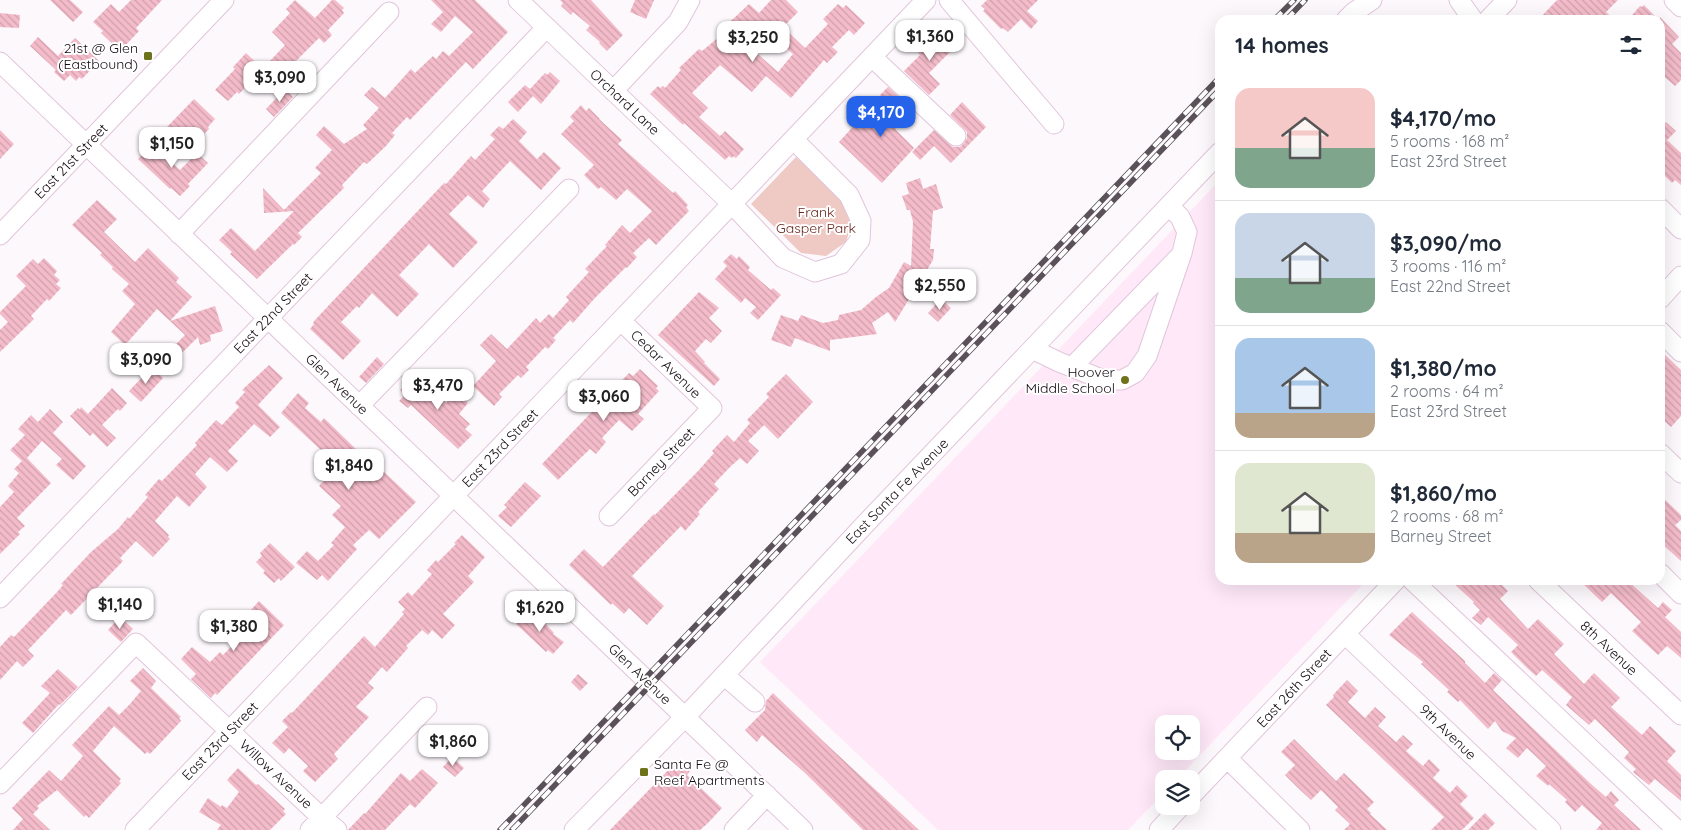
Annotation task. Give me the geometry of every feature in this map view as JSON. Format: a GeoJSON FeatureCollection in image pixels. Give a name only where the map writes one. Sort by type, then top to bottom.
{"type":"FeatureCollection","features":[{"type":"Feature","properties":{"kind":"street","name":"East 21st Street"},"geometry":{"type":"LineString","coordinates":[[0,235],[224,0]]}},
{"type":"Feature","properties":{"kind":"street","name":"Orchard Lane"},"geometry":{"type":"LineString","coordinates":[[518,0],[732,204],[783,258],[815,272],[841,264],[860,240],[861,221],[849,195],[794,140]]}},
{"type":"Feature","properties":{"kind":"street"},"geometry":{"type":"LineString","coordinates":[[613,91],[678,22],[690,0]]}},
{"type":"Feature","properties":{"kind":"street","name":"East 23rd Street"},"geometry":{"type":"LineString","coordinates":[[135,830],[926,0]]}},
{"type":"Feature","properties":{"kind":"street"},"geometry":{"type":"LineString","coordinates":[[949,0],[1054,124]]}},
{"type":"Feature","properties":{"kind":"street"},"geometry":{"type":"LineString","coordinates":[[1351,15],[1372,0]]}},
{"type":"Feature","properties":{"kind":"street"},"geometry":{"type":"LineString","coordinates":[[1459,0],[1470,15]]}},
{"type":"Feature","properties":{"kind":"street"},"geometry":{"type":"LineString","coordinates":[[1493,15],[1507,0]]}},
{"type":"Feature","properties":{"kind":"street"},"geometry":{"type":"LineString","coordinates":[[1674,0],[1681,7]]}},
{"type":"Feature","properties":{"kind":"street"},"geometry":{"type":"LineString","coordinates":[[179,234],[389,12]]}},
{"type":"Feature","properties":{"kind":"street","name":"East 22nd Street"},"geometry":{"type":"LineString","coordinates":[[0,598],[546,28]]}},
{"type":"Feature","properties":{"kind":"street"},"geometry":{"type":"LineString","coordinates":[[872,57],[956,136]]}},
{"type":"Feature","properties":{"kind":"street","name":"Glen Avenue"},"geometry":{"type":"LineString","coordinates":[[0,62],[803,830]]}},
{"type":"Feature","properties":{"kind":"street","name":"East Santa Fe Avenue"},"geometry":{"type":"LineString","coordinates":[[574,830],[685,717],[869,520],[1215,157]]}},
{"type":"Feature","properties":{"kind":"street"},"geometry":{"type":"LineString","coordinates":[[360,406],[569,189]]}},
{"type":"Feature","properties":{"kind":"street"},"geometry":{"type":"LineString","coordinates":[[1032,349],[1104,380],[1122,380],[1135,373],[1147,356],[1182,253],[1187,232],[1180,217],[1169,206]]}},
{"type":"Feature","properties":{"kind":"street"},"geometry":{"type":"LineString","coordinates":[[1665,213],[1681,229]]}},
{"type":"Feature","properties":{"kind":"street"},"geometry":{"type":"LineString","coordinates":[[1072,367],[1182,253]]}},
{"type":"Feature","properties":{"kind":"street"},"geometry":{"type":"LineString","coordinates":[[1665,294],[1681,276]]}},
{"type":"Feature","properties":{"kind":"street","name":"Cedar Avenue"},"geometry":{"type":"LineString","coordinates":[[621,321],[712,408]]}},
{"type":"Feature","properties":{"kind":"street"},"geometry":{"type":"LineString","coordinates":[[1665,336],[1681,352]]}},
{"type":"Feature","properties":{"kind":"street","name":"Barney Street"},"geometry":{"type":"LineString","coordinates":[[610,516],[712,408]]}},
{"type":"Feature","properties":{"kind":"street"},"geometry":{"type":"LineString","coordinates":[[1665,458],[1681,473]]}},
{"type":"Feature","properties":{"kind":"street"},"geometry":{"type":"LineString","coordinates":[[1665,578],[1681,594]]}},
{"type":"Feature","properties":{"kind":"street","name":"East 26th Street"},"geometry":{"type":"LineString","coordinates":[[1200,786],[1391,585]]}},
{"type":"Feature","properties":{"kind":"street"},"geometry":{"type":"LineString","coordinates":[[1417,585],[1677,830]]}},
{"type":"Feature","properties":{"kind":"street","name":"8th Avenue"},"geometry":{"type":"LineString","coordinates":[[1543,585],[1681,715]]}},
{"type":"Feature","properties":{"kind":"street","name":"9th Avenue"},"geometry":{"type":"LineString","coordinates":[[1345,634],[1550,830]]}},
{"type":"Feature","properties":{"kind":"street","name":"Willow Avenue"},"geometry":{"type":"LineString","coordinates":[[0,784],[136,642],[230,731],[316,824],[337,830]]}},
{"type":"Feature","properties":{"kind":"street"},"geometry":{"type":"LineString","coordinates":[[724,675],[754,702]]}},
{"type":"Feature","properties":{"kind":"street"},"geometry":{"type":"LineString","coordinates":[[316,824],[427,707]]}},
{"type":"Feature","properties":{"kind":"street"},"geometry":{"type":"LineString","coordinates":[[1227,758],[1300,830]]}},
{"type":"Feature","properties":{"kind":"street"},"geometry":{"type":"LineString","coordinates":[[734,830],[767,795]]}},
{"type":"Feature","properties":{"kind":"street"},"geometry":{"type":"LineString","coordinates":[[1159,830],[1173,815]]}},
{"type":"Feature","properties":{"kind":"shaded area","name":"Hoover Middle School"},"geometry":{"type":"Polygon","coordinates":[[[1215,185],[1215,585],[1362,585],[1200,755],[1200,715],[1155,715],[1155,760],[1195,760],[1186,770],[1155,770],[1155,802],[1128,830],[938,830],[760,662],[1215,185]]]}},
{"type":"Feature","properties":{"kind":"green space","name":"Frank Gasper Park"},"geometry":{"type":"Polygon","coordinates":[[[796,157],[846,201],[853,220],[846,242],[826,256],[801,253],[751,204],[796,157]]]}},
{"type":"Feature","properties":{"kind":"building"},"geometry":{"type":"Polygon","coordinates":[[[50,0],[70,0],[83,12],[73,22],[50,0]]]}},
{"type":"Feature","properties":{"kind":"building"},"geometry":{"type":"Polygon","coordinates":[[[131,0],[162,0],[136,28],[139,31],[124,47],[120,43],[116,47],[101,33],[103,31],[93,22],[111,4],[119,12],[131,0]]]}},
{"type":"Feature","properties":{"kind":"building"},"geometry":{"type":"Polygon","coordinates":[[[295,0],[315,18],[332,0],[335,0],[344,8],[342,10],[344,13],[328,30],[332,35],[324,43],[319,38],[295,62],[302,68],[291,80],[270,61],[285,45],[272,32],[290,13],[286,9],[295,0]]]}},
{"type":"Feature","properties":{"kind":"building"},"geometry":{"type":"Polygon","coordinates":[[[431,0],[475,0],[508,32],[473,69],[466,62],[410,120],[407,117],[392,133],[395,135],[386,146],[367,164],[364,162],[342,185],[344,188],[298,233],[302,237],[257,279],[230,254],[232,252],[219,240],[231,228],[255,251],[294,211],[264,213],[263,188],[284,210],[321,173],[315,168],[332,150],[316,135],[324,126],[344,144],[367,129],[363,125],[379,108],[364,95],[372,87],[385,98],[411,69],[415,73],[433,56],[436,59],[443,51],[449,56],[473,32],[455,16],[441,32],[431,24],[443,12],[431,0]]]}},
{"type":"Feature","properties":{"kind":"building"},"geometry":{"type":"Polygon","coordinates":[[[560,0],[591,0],[623,35],[607,51],[586,30],[590,26],[573,12],[571,15],[561,6],[563,3],[560,0]]]}},
{"type":"Feature","properties":{"kind":"building"},"geometry":{"type":"Polygon","coordinates":[[[635,0],[654,0],[646,19],[630,12],[635,0]]]}},
{"type":"Feature","properties":{"kind":"building"},"geometry":{"type":"Polygon","coordinates":[[[771,0],[786,0],[798,12],[783,27],[805,48],[828,24],[823,19],[838,4],[843,8],[846,5],[865,23],[854,35],[849,30],[832,47],[838,52],[827,63],[824,60],[791,98],[766,76],[752,92],[720,65],[692,93],[708,108],[699,117],[720,136],[725,131],[744,149],[736,158],[729,156],[725,160],[650,94],[658,86],[665,88],[681,70],[679,68],[699,49],[702,51],[719,37],[717,34],[749,4],[759,13],[771,0]],[[768,33],[752,49],[778,72],[793,54],[768,33]]]}},
{"type":"Feature","properties":{"kind":"building"},"geometry":{"type":"Polygon","coordinates":[[[987,0],[1038,0],[1027,11],[1038,21],[1031,29],[1021,19],[1008,32],[1003,28],[1001,29],[983,11],[985,9],[981,6],[987,0]]]}},
{"type":"Feature","properties":{"kind":"building"},"geometry":{"type":"Polygon","coordinates":[[[1557,0],[1618,0],[1606,12],[1609,15],[1543,15],[1557,0]]]}},
{"type":"Feature","properties":{"kind":"building"},"geometry":{"type":"Polygon","coordinates":[[[1644,5],[1654,15],[1632,15],[1640,6],[1644,5]]]}},
{"type":"Feature","properties":{"kind":"building"},"geometry":{"type":"Polygon","coordinates":[[[0,13],[20,15],[19,28],[0,27],[0,13]]]}},
{"type":"Feature","properties":{"kind":"building"},"geometry":{"type":"Polygon","coordinates":[[[1665,22],[1679,37],[1672,44],[1681,53],[1681,80],[1675,86],[1665,77],[1665,22]]]}},
{"type":"Feature","properties":{"kind":"building"},"geometry":{"type":"Polygon","coordinates":[[[941,30],[956,46],[929,73],[940,84],[929,95],[904,71],[920,55],[918,53],[941,30]]]}},
{"type":"Feature","properties":{"kind":"building"},"geometry":{"type":"Polygon","coordinates":[[[38,37],[58,56],[75,38],[99,61],[82,79],[79,77],[76,81],[70,75],[64,81],[54,72],[56,70],[30,46],[38,37]]]}},
{"type":"Feature","properties":{"kind":"building"},"geometry":{"type":"Polygon","coordinates":[[[246,53],[263,69],[239,94],[237,92],[228,101],[215,90],[235,69],[233,67],[246,53]]]}},
{"type":"Feature","properties":{"kind":"building"},"geometry":{"type":"Polygon","coordinates":[[[550,72],[560,81],[541,104],[533,96],[518,112],[508,102],[525,85],[530,89],[545,73],[547,75],[550,72]]]}},
{"type":"Feature","properties":{"kind":"building"},"geometry":{"type":"Polygon","coordinates":[[[888,87],[913,111],[895,129],[914,148],[882,183],[839,142],[859,120],[863,124],[885,100],[880,95],[888,87]]]}},
{"type":"Feature","properties":{"kind":"building"},"geometry":{"type":"Polygon","coordinates":[[[285,89],[293,97],[274,117],[266,109],[285,89]]]}},
{"type":"Feature","properties":{"kind":"building"},"geometry":{"type":"Polygon","coordinates":[[[194,99],[215,119],[208,127],[209,129],[190,149],[167,127],[194,99]]]}},
{"type":"Feature","properties":{"kind":"building"},"geometry":{"type":"Polygon","coordinates":[[[962,102],[986,127],[951,163],[934,146],[920,160],[912,152],[934,130],[953,147],[960,147],[964,143],[967,138],[967,132],[950,115],[962,102]]]}},
{"type":"Feature","properties":{"kind":"building"},"geometry":{"type":"Polygon","coordinates":[[[581,105],[586,111],[589,108],[622,140],[618,144],[673,193],[675,191],[688,205],[686,207],[689,211],[656,245],[649,238],[633,253],[637,257],[594,299],[573,323],[570,320],[553,338],[556,340],[548,349],[545,347],[526,367],[529,370],[521,378],[518,375],[499,394],[502,397],[494,406],[473,386],[496,361],[480,345],[491,334],[507,349],[536,318],[540,323],[549,314],[553,318],[569,300],[566,297],[589,272],[585,269],[607,246],[605,245],[622,225],[630,233],[652,211],[627,189],[616,200],[601,187],[598,189],[584,175],[594,165],[561,134],[574,121],[570,117],[581,105]]]}},
{"type":"Feature","properties":{"kind":"building"},"geometry":{"type":"Polygon","coordinates":[[[513,119],[527,132],[519,141],[537,159],[544,152],[561,168],[541,190],[510,161],[482,191],[490,199],[483,208],[468,195],[449,214],[478,242],[453,268],[429,244],[399,275],[419,294],[397,317],[372,293],[359,308],[357,306],[341,322],[361,341],[343,360],[310,329],[315,320],[444,183],[446,184],[471,156],[475,160],[495,139],[490,135],[499,126],[503,129],[513,119]]]}},
{"type":"Feature","properties":{"kind":"building"},"geometry":{"type":"Polygon","coordinates":[[[1665,123],[1676,131],[1667,140],[1681,153],[1681,185],[1675,180],[1672,183],[1665,176],[1665,123]]]}},
{"type":"Feature","properties":{"kind":"building"},"geometry":{"type":"Polygon","coordinates":[[[0,130],[14,144],[0,159],[0,130]]]}},
{"type":"Feature","properties":{"kind":"building"},"geometry":{"type":"Polygon","coordinates":[[[152,144],[180,170],[197,153],[208,163],[188,184],[190,186],[180,196],[138,159],[152,144]]]}},
{"type":"Feature","properties":{"kind":"building"},"geometry":{"type":"Polygon","coordinates":[[[920,178],[923,189],[936,184],[943,208],[933,211],[930,249],[934,249],[933,260],[895,322],[888,312],[872,323],[877,334],[830,340],[830,351],[795,338],[791,347],[771,340],[781,315],[798,321],[801,315],[823,323],[838,320],[839,315],[861,310],[889,288],[904,262],[911,266],[913,222],[910,210],[907,210],[902,196],[909,194],[906,183],[920,178]]]}},
{"type":"Feature","properties":{"kind":"building"},"geometry":{"type":"Polygon","coordinates":[[[97,200],[117,219],[104,232],[135,262],[148,248],[179,278],[176,282],[192,297],[170,321],[157,309],[125,345],[111,332],[135,304],[122,291],[129,284],[112,269],[113,267],[100,255],[102,253],[72,225],[97,200]]]}},
{"type":"Feature","properties":{"kind":"building"},"geometry":{"type":"Polygon","coordinates":[[[731,254],[737,259],[739,256],[750,267],[748,270],[771,290],[773,288],[781,295],[758,320],[750,313],[756,307],[745,298],[741,303],[715,279],[727,266],[723,262],[731,254]]]}},
{"type":"Feature","properties":{"kind":"building"},"geometry":{"type":"Polygon","coordinates":[[[44,258],[57,271],[54,275],[60,280],[56,284],[61,288],[49,301],[47,299],[31,316],[34,319],[0,352],[0,330],[8,322],[0,312],[26,286],[16,276],[33,259],[38,264],[44,258]]]}},
{"type":"Feature","properties":{"kind":"building"},"geometry":{"type":"Polygon","coordinates":[[[699,292],[719,308],[709,318],[722,331],[711,343],[706,339],[695,351],[720,379],[714,386],[658,335],[699,292]]]}},
{"type":"Feature","properties":{"kind":"building"},"geometry":{"type":"Polygon","coordinates":[[[941,299],[951,308],[938,322],[928,313],[941,299]]]}},
{"type":"Feature","properties":{"kind":"building"},"geometry":{"type":"Polygon","coordinates":[[[215,306],[223,331],[210,335],[211,341],[200,345],[198,337],[182,353],[174,346],[185,335],[170,321],[215,306]]]}},
{"type":"Feature","properties":{"kind":"building"},"geometry":{"type":"Polygon","coordinates":[[[1665,355],[1681,370],[1681,416],[1671,427],[1665,422],[1665,355]]]}},
{"type":"Feature","properties":{"kind":"building"},"geometry":{"type":"Polygon","coordinates":[[[377,357],[384,364],[366,383],[359,377],[377,357]]]}},
{"type":"Feature","properties":{"kind":"building"},"geometry":{"type":"Polygon","coordinates":[[[269,365],[283,378],[258,405],[280,427],[270,437],[254,424],[228,451],[238,461],[227,472],[210,457],[195,474],[207,487],[189,507],[177,496],[155,521],[169,535],[170,539],[153,557],[136,541],[120,558],[123,561],[71,615],[66,610],[28,650],[34,656],[23,667],[17,661],[0,680],[0,647],[11,635],[14,637],[58,591],[63,585],[61,584],[91,552],[118,529],[128,517],[129,519],[148,497],[145,495],[159,479],[162,481],[197,445],[195,443],[216,420],[222,425],[239,407],[235,403],[245,392],[242,390],[269,365]]]}},
{"type":"Feature","properties":{"kind":"building"},"geometry":{"type":"Polygon","coordinates":[[[152,367],[163,378],[141,402],[129,391],[152,367]]]}},
{"type":"Feature","properties":{"kind":"building"},"geometry":{"type":"Polygon","coordinates":[[[640,369],[658,386],[656,388],[659,391],[638,414],[644,419],[632,431],[619,420],[602,438],[606,442],[596,454],[590,449],[558,480],[542,464],[629,373],[633,376],[640,369]]]}},
{"type":"Feature","properties":{"kind":"building"},"geometry":{"type":"Polygon","coordinates":[[[786,374],[813,402],[778,439],[764,425],[748,441],[759,451],[747,464],[740,458],[730,467],[714,484],[719,489],[698,512],[700,514],[685,531],[681,526],[632,576],[664,606],[647,625],[629,608],[624,614],[612,603],[611,605],[569,565],[584,549],[603,567],[698,471],[714,453],[712,451],[727,435],[734,442],[750,423],[747,420],[769,397],[766,394],[786,374]]]}},
{"type":"Feature","properties":{"kind":"building"},"geometry":{"type":"Polygon","coordinates":[[[411,379],[418,386],[424,380],[446,403],[457,392],[468,403],[459,414],[470,424],[465,429],[472,435],[458,449],[411,405],[408,408],[399,401],[405,395],[400,390],[411,379]]]}},
{"type":"Feature","properties":{"kind":"building"},"geometry":{"type":"Polygon","coordinates":[[[112,388],[127,403],[102,425],[116,438],[107,447],[93,433],[90,436],[70,416],[78,408],[80,410],[81,407],[88,414],[112,388]]]}},
{"type":"Feature","properties":{"kind":"building"},"geometry":{"type":"Polygon","coordinates":[[[298,393],[309,403],[305,408],[321,422],[324,418],[360,453],[362,451],[416,502],[379,539],[369,530],[353,545],[357,549],[328,581],[322,575],[317,580],[296,563],[307,551],[318,561],[334,545],[331,543],[345,527],[332,515],[341,506],[319,486],[338,466],[281,413],[298,393]]]}},
{"type":"Feature","properties":{"kind":"building"},"geometry":{"type":"Polygon","coordinates":[[[50,409],[63,422],[53,433],[86,466],[73,480],[56,465],[62,459],[42,441],[27,458],[51,483],[17,518],[25,526],[18,532],[20,534],[0,554],[0,507],[14,492],[8,486],[19,473],[14,469],[22,461],[10,450],[25,435],[18,429],[31,415],[38,422],[50,409]]]}},
{"type":"Feature","properties":{"kind":"building"},"geometry":{"type":"Polygon","coordinates":[[[525,482],[541,496],[511,527],[498,516],[507,507],[504,505],[525,482]]]}},
{"type":"Feature","properties":{"kind":"building"},"geometry":{"type":"Polygon","coordinates":[[[1665,500],[1681,515],[1681,520],[1675,525],[1681,531],[1681,561],[1665,547],[1665,500]]]}},
{"type":"Feature","properties":{"kind":"building"},"geometry":{"type":"Polygon","coordinates":[[[462,535],[485,557],[468,576],[474,582],[443,614],[455,625],[442,639],[432,630],[428,635],[422,630],[406,646],[408,648],[387,672],[382,667],[368,683],[374,688],[356,707],[369,717],[334,754],[338,759],[315,782],[303,771],[308,766],[289,748],[284,754],[272,743],[288,727],[282,721],[292,713],[364,636],[375,647],[404,614],[402,612],[405,609],[398,602],[408,592],[412,596],[432,574],[427,570],[456,544],[454,543],[462,535]]]}},
{"type":"Feature","properties":{"kind":"building"},"geometry":{"type":"Polygon","coordinates":[[[270,543],[295,567],[281,581],[279,578],[274,583],[263,573],[265,571],[256,562],[262,556],[260,553],[270,543]]]}},
{"type":"Feature","properties":{"kind":"building"},"geometry":{"type":"Polygon","coordinates":[[[1455,585],[1502,585],[1508,591],[1500,599],[1528,629],[1538,619],[1564,644],[1554,654],[1584,684],[1594,673],[1620,698],[1611,707],[1642,735],[1650,726],[1676,751],[1667,761],[1681,775],[1681,801],[1655,779],[1649,785],[1633,772],[1636,769],[1624,758],[1629,752],[1595,719],[1589,725],[1566,705],[1572,697],[1542,670],[1536,676],[1527,668],[1511,652],[1518,645],[1488,617],[1481,625],[1472,618],[1480,610],[1455,585]]]}},
{"type":"Feature","properties":{"kind":"building"},"geometry":{"type":"Polygon","coordinates":[[[1584,585],[1633,585],[1658,608],[1663,602],[1672,610],[1665,617],[1681,632],[1681,658],[1667,646],[1658,655],[1632,631],[1641,622],[1611,593],[1602,602],[1584,585]]]}},
{"type":"Feature","properties":{"kind":"building"},"geometry":{"type":"Polygon","coordinates":[[[259,601],[284,625],[217,695],[215,693],[211,698],[191,679],[196,674],[181,659],[192,647],[210,662],[220,652],[223,655],[244,634],[239,628],[253,614],[250,611],[259,601]]]}},
{"type":"Feature","properties":{"kind":"building"},"geometry":{"type":"Polygon","coordinates":[[[528,611],[542,626],[545,623],[553,634],[564,642],[553,654],[548,650],[546,652],[516,624],[528,611]]]}},
{"type":"Feature","properties":{"kind":"building"},"geometry":{"type":"Polygon","coordinates":[[[1412,612],[1465,661],[1485,683],[1494,673],[1502,680],[1493,690],[1606,797],[1611,791],[1619,800],[1614,805],[1641,830],[1596,830],[1602,823],[1582,805],[1575,812],[1565,802],[1567,800],[1549,784],[1548,786],[1536,776],[1546,766],[1527,748],[1518,758],[1506,748],[1516,738],[1502,731],[1495,721],[1488,729],[1460,700],[1458,702],[1447,692],[1449,690],[1421,664],[1423,662],[1389,635],[1412,612]]]}},
{"type":"Feature","properties":{"kind":"building"},"geometry":{"type":"Polygon","coordinates":[[[120,617],[133,629],[121,642],[108,630],[120,617]]]}},
{"type":"Feature","properties":{"kind":"building"},"geometry":{"type":"Polygon","coordinates":[[[143,668],[156,681],[151,688],[181,717],[179,718],[181,721],[150,754],[147,752],[145,754],[114,726],[93,751],[121,779],[119,781],[121,783],[89,818],[86,815],[84,817],[57,790],[37,806],[39,808],[33,814],[50,830],[13,830],[23,819],[12,808],[49,770],[61,781],[83,756],[72,745],[109,706],[119,715],[130,704],[141,691],[130,681],[143,668]]]}},
{"type":"Feature","properties":{"kind":"building"},"geometry":{"type":"Polygon","coordinates":[[[58,669],[78,687],[59,704],[33,733],[22,723],[50,693],[41,686],[58,669]]]}},
{"type":"Feature","properties":{"kind":"building"},"geometry":{"type":"Polygon","coordinates":[[[578,674],[588,683],[580,691],[571,682],[578,674]]]}},
{"type":"Feature","properties":{"kind":"building"},"geometry":{"type":"Polygon","coordinates":[[[1347,680],[1358,691],[1348,702],[1365,718],[1375,707],[1386,717],[1378,726],[1396,742],[1403,735],[1413,744],[1406,751],[1423,766],[1429,759],[1440,770],[1433,778],[1450,793],[1457,785],[1468,796],[1460,804],[1474,818],[1462,830],[1431,830],[1444,817],[1326,705],[1347,680]]]}},
{"type":"Feature","properties":{"kind":"building"},"geometry":{"type":"Polygon","coordinates":[[[773,693],[919,830],[863,830],[805,773],[762,735],[757,742],[745,730],[765,710],[766,701],[773,693]]]}},
{"type":"Feature","properties":{"kind":"building"},"geometry":{"type":"Polygon","coordinates":[[[452,726],[468,742],[458,753],[442,738],[452,726]]]}},
{"type":"Feature","properties":{"kind":"building"},"geometry":{"type":"Polygon","coordinates":[[[1294,739],[1336,781],[1344,773],[1374,802],[1367,809],[1387,830],[1344,830],[1350,824],[1335,810],[1338,807],[1321,790],[1311,800],[1299,789],[1285,775],[1295,765],[1281,752],[1294,739]]]}},
{"type":"Feature","properties":{"kind":"building"},"geometry":{"type":"Polygon","coordinates":[[[452,757],[464,768],[455,777],[443,767],[452,757]]]}},
{"type":"Feature","properties":{"kind":"building"},"geometry":{"type":"Polygon","coordinates":[[[678,760],[690,771],[687,775],[722,808],[708,823],[700,830],[610,830],[678,760]]]}},
{"type":"Feature","properties":{"kind":"building"},"geometry":{"type":"Polygon","coordinates":[[[238,768],[285,809],[283,811],[286,814],[270,830],[217,830],[221,825],[199,812],[208,798],[221,807],[222,805],[227,808],[239,792],[227,780],[238,768]]]}},
{"type":"Feature","properties":{"kind":"building"},"geometry":{"type":"Polygon","coordinates":[[[422,769],[438,783],[415,808],[410,804],[385,830],[348,830],[365,814],[401,773],[410,781],[422,769]]]}},
{"type":"Feature","properties":{"kind":"building"},"geometry":{"type":"Polygon","coordinates":[[[1485,813],[1495,823],[1488,830],[1468,830],[1485,813]]]}},
{"type":"Feature","properties":{"kind":"railway"},"geometry":{"type":"LineString","coordinates":[[1279,15],[1294,0]]}},
{"type":"Feature","properties":{"kind":"railway"},"geometry":{"type":"LineString","coordinates":[[1291,15],[1305,0]]}},
{"type":"Feature","properties":{"kind":"railway"},"geometry":{"type":"LineString","coordinates":[[500,830],[1215,82]]}},
{"type":"Feature","properties":{"kind":"railway"},"geometry":{"type":"LineString","coordinates":[[512,830],[1215,94]]}},
{"type":"Feature","properties":{"kind":"place","name":"21st @ Glen (Eastbound)"},"geometry":{"type":"Point","coordinates":[148,56]}},
{"type":"Feature","properties":{"kind":"place","name":"Hoover Middle School"},"geometry":{"type":"Point","coordinates":[1125,380]}},
{"type":"Feature","properties":{"kind":"place","name":"Santa Fe @ Reef Apartments"},"geometry":{"type":"Point","coordinates":[644,772]}}]}
